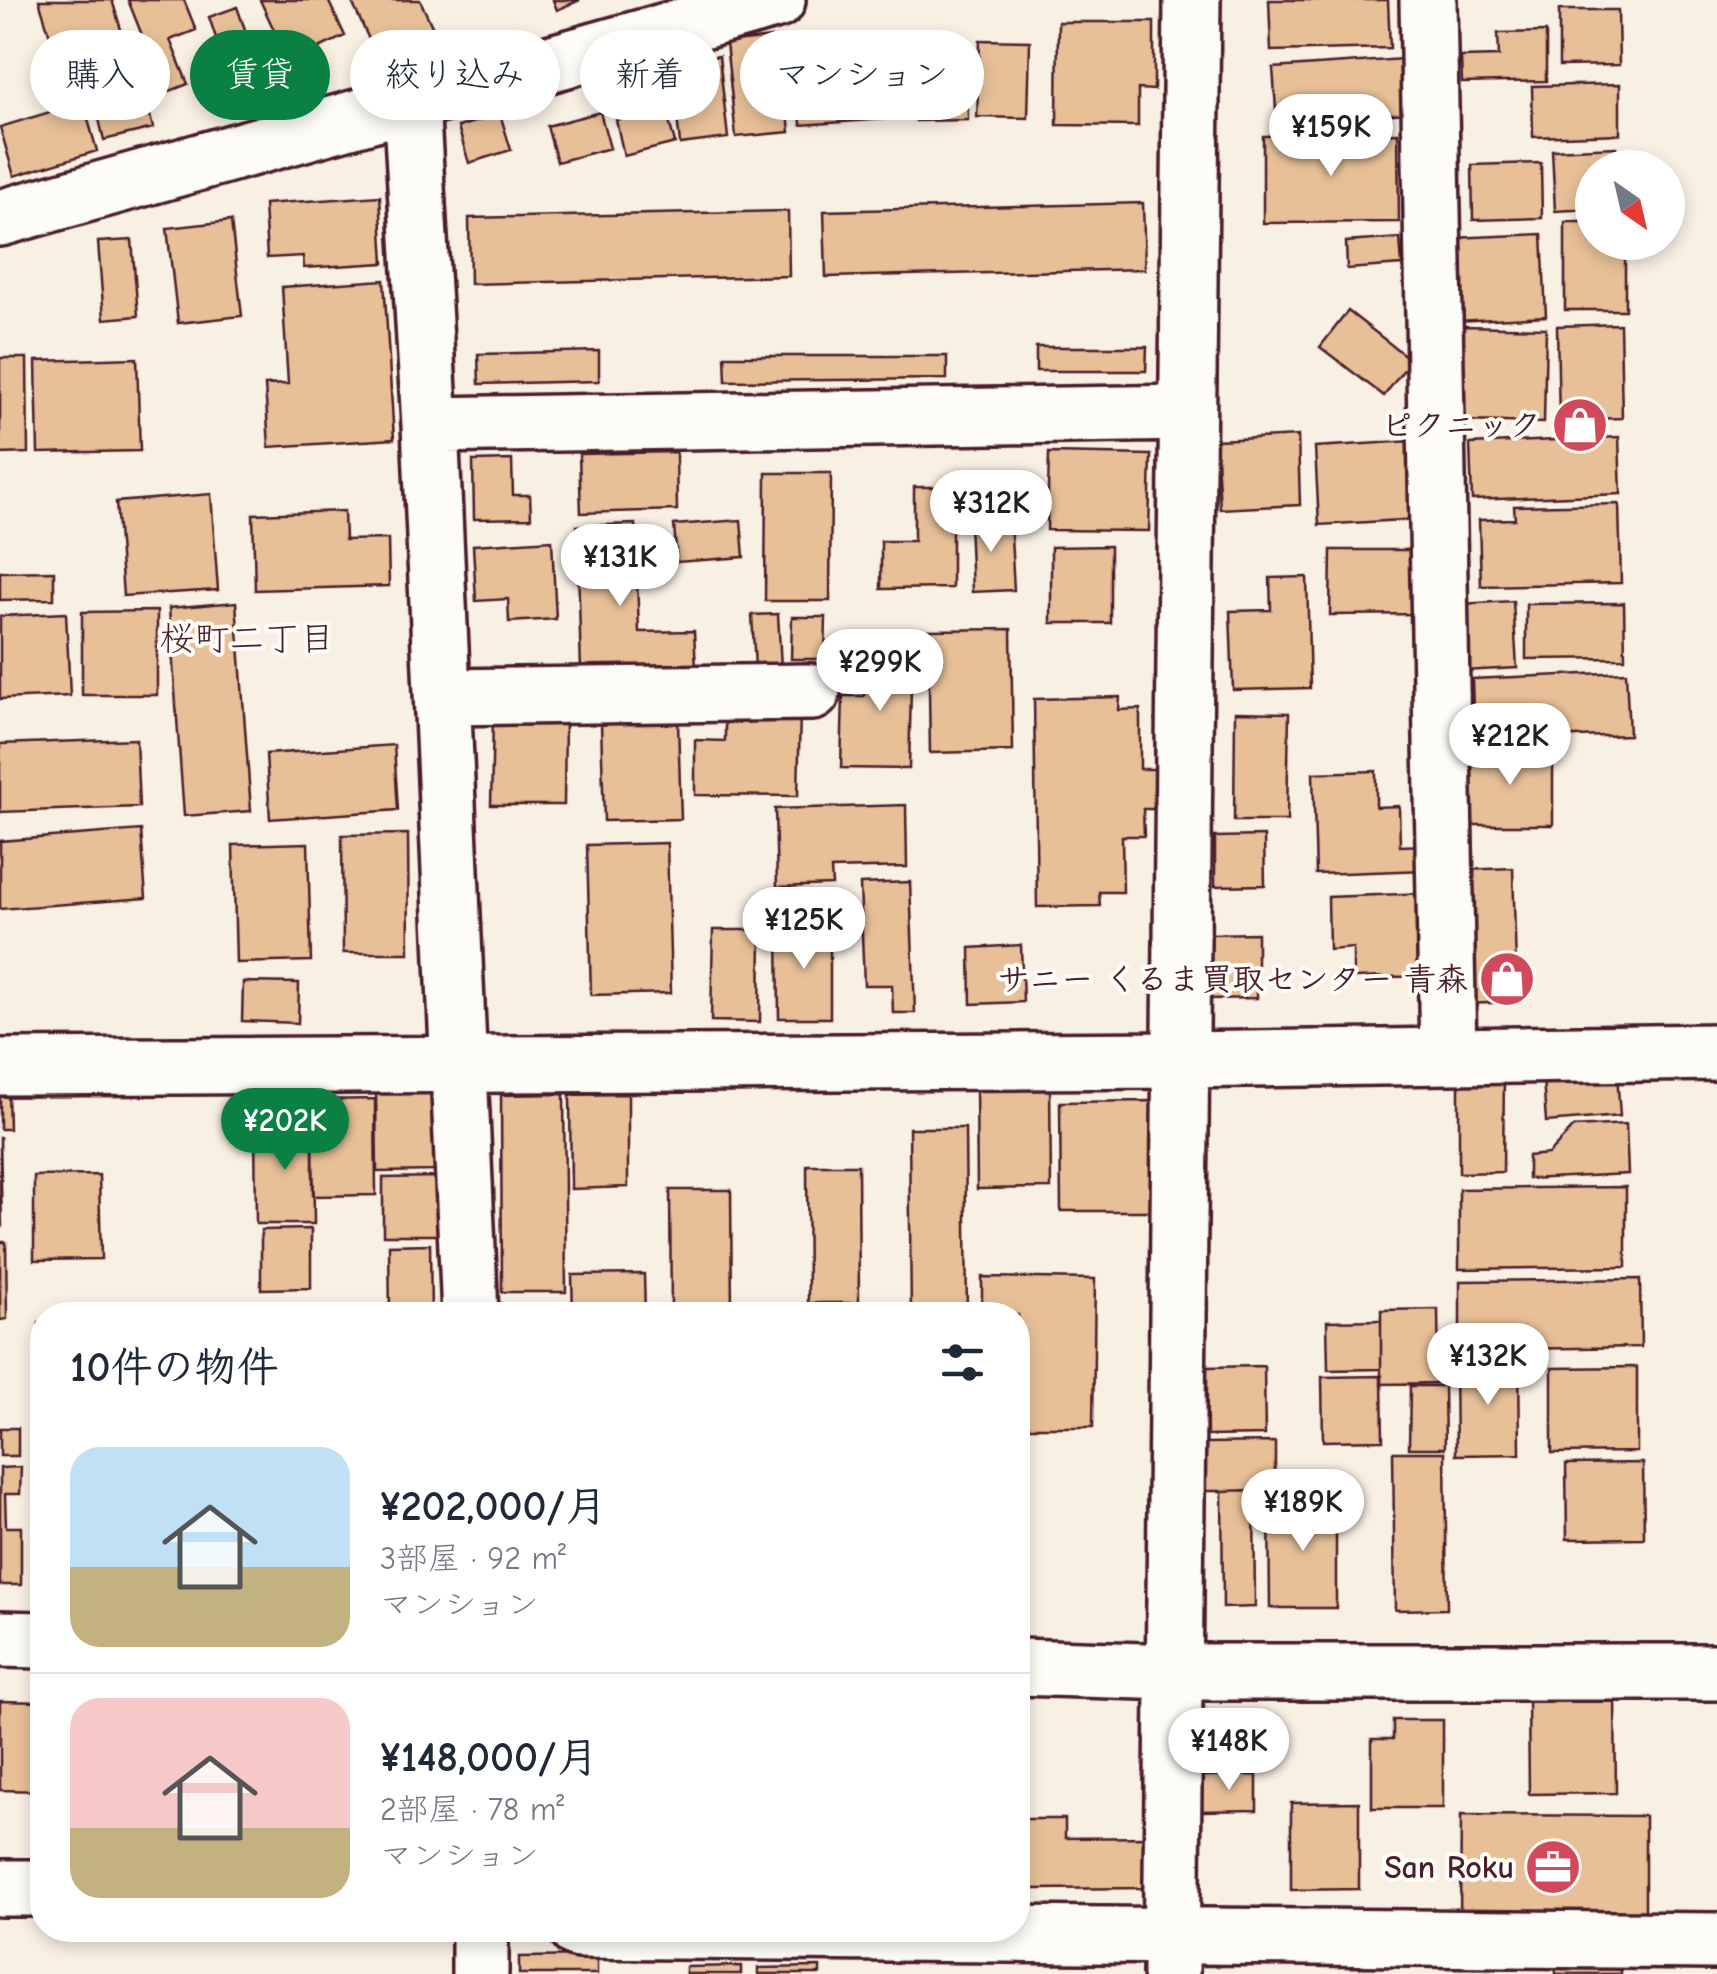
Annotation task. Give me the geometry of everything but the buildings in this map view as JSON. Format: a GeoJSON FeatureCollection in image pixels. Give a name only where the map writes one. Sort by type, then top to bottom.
{"type":"FeatureCollection","features":[{"type":"Feature","properties":{"kind":"street"},"geometry":{"type":"LineString","coordinates":[[560,59],[777,0]]}},
{"type":"Feature","properties":{"kind":"street"},"geometry":{"type":"LineString","coordinates":[[1171,1956],[1192,0]]}},
{"type":"Feature","properties":{"kind":"street"},"geometry":{"type":"LineString","coordinates":[[1428,0],[1448,1056]]}},
{"type":"Feature","properties":{"kind":"street"},"geometry":{"type":"LineString","coordinates":[[0,218],[350,117]]}},
{"type":"Feature","properties":{"kind":"street"},"geometry":{"type":"LineString","coordinates":[[411,120],[430,425],[469,1302]]}},
{"type":"Feature","properties":{"kind":"street"},"geometry":{"type":"LineString","coordinates":[[430,425],[1188,413]]}},
{"type":"Feature","properties":{"kind":"street"},"geometry":{"type":"LineString","coordinates":[[442,697],[812,692]]}},
{"type":"Feature","properties":{"kind":"street"},"geometry":{"type":"LineString","coordinates":[[0,1067],[1180,1060],[1717,1052]]}},
{"type":"Feature","properties":{"kind":"street"},"geometry":{"type":"LineString","coordinates":[[0,1639],[30,1640]]}},
{"type":"Feature","properties":{"kind":"street"},"geometry":{"type":"LineString","coordinates":[[1030,1667],[1174,1672],[1717,1672]]}},
{"type":"Feature","properties":{"kind":"street"},"geometry":{"type":"LineString","coordinates":[[0,1888],[30,1888]]}},
{"type":"Feature","properties":{"kind":"street"},"geometry":{"type":"LineString","coordinates":[[852,1942],[1171,1956],[1717,1941]]}},
{"type":"Feature","properties":{"kind":"street"},"geometry":{"type":"LineString","coordinates":[[480,1942],[480,1974]]}},
{"type":"Feature","properties":{"kind":"place","name":"ピクニック"},"geometry":{"type":"Point","coordinates":[1580,425]}},
{"type":"Feature","properties":{"kind":"place","name":"サニー くるま買取センター 青森"},"geometry":{"type":"Point","coordinates":[1507,979]}},
{"type":"Feature","properties":{"kind":"place","name":"San Roku"},"geometry":{"type":"Point","coordinates":[1553,1867]}},
{"type":"Feature","properties":{"kind":"district","name":"桜町二丁目"},"geometry":{"type":"Point","coordinates":[247,638]}}]}
